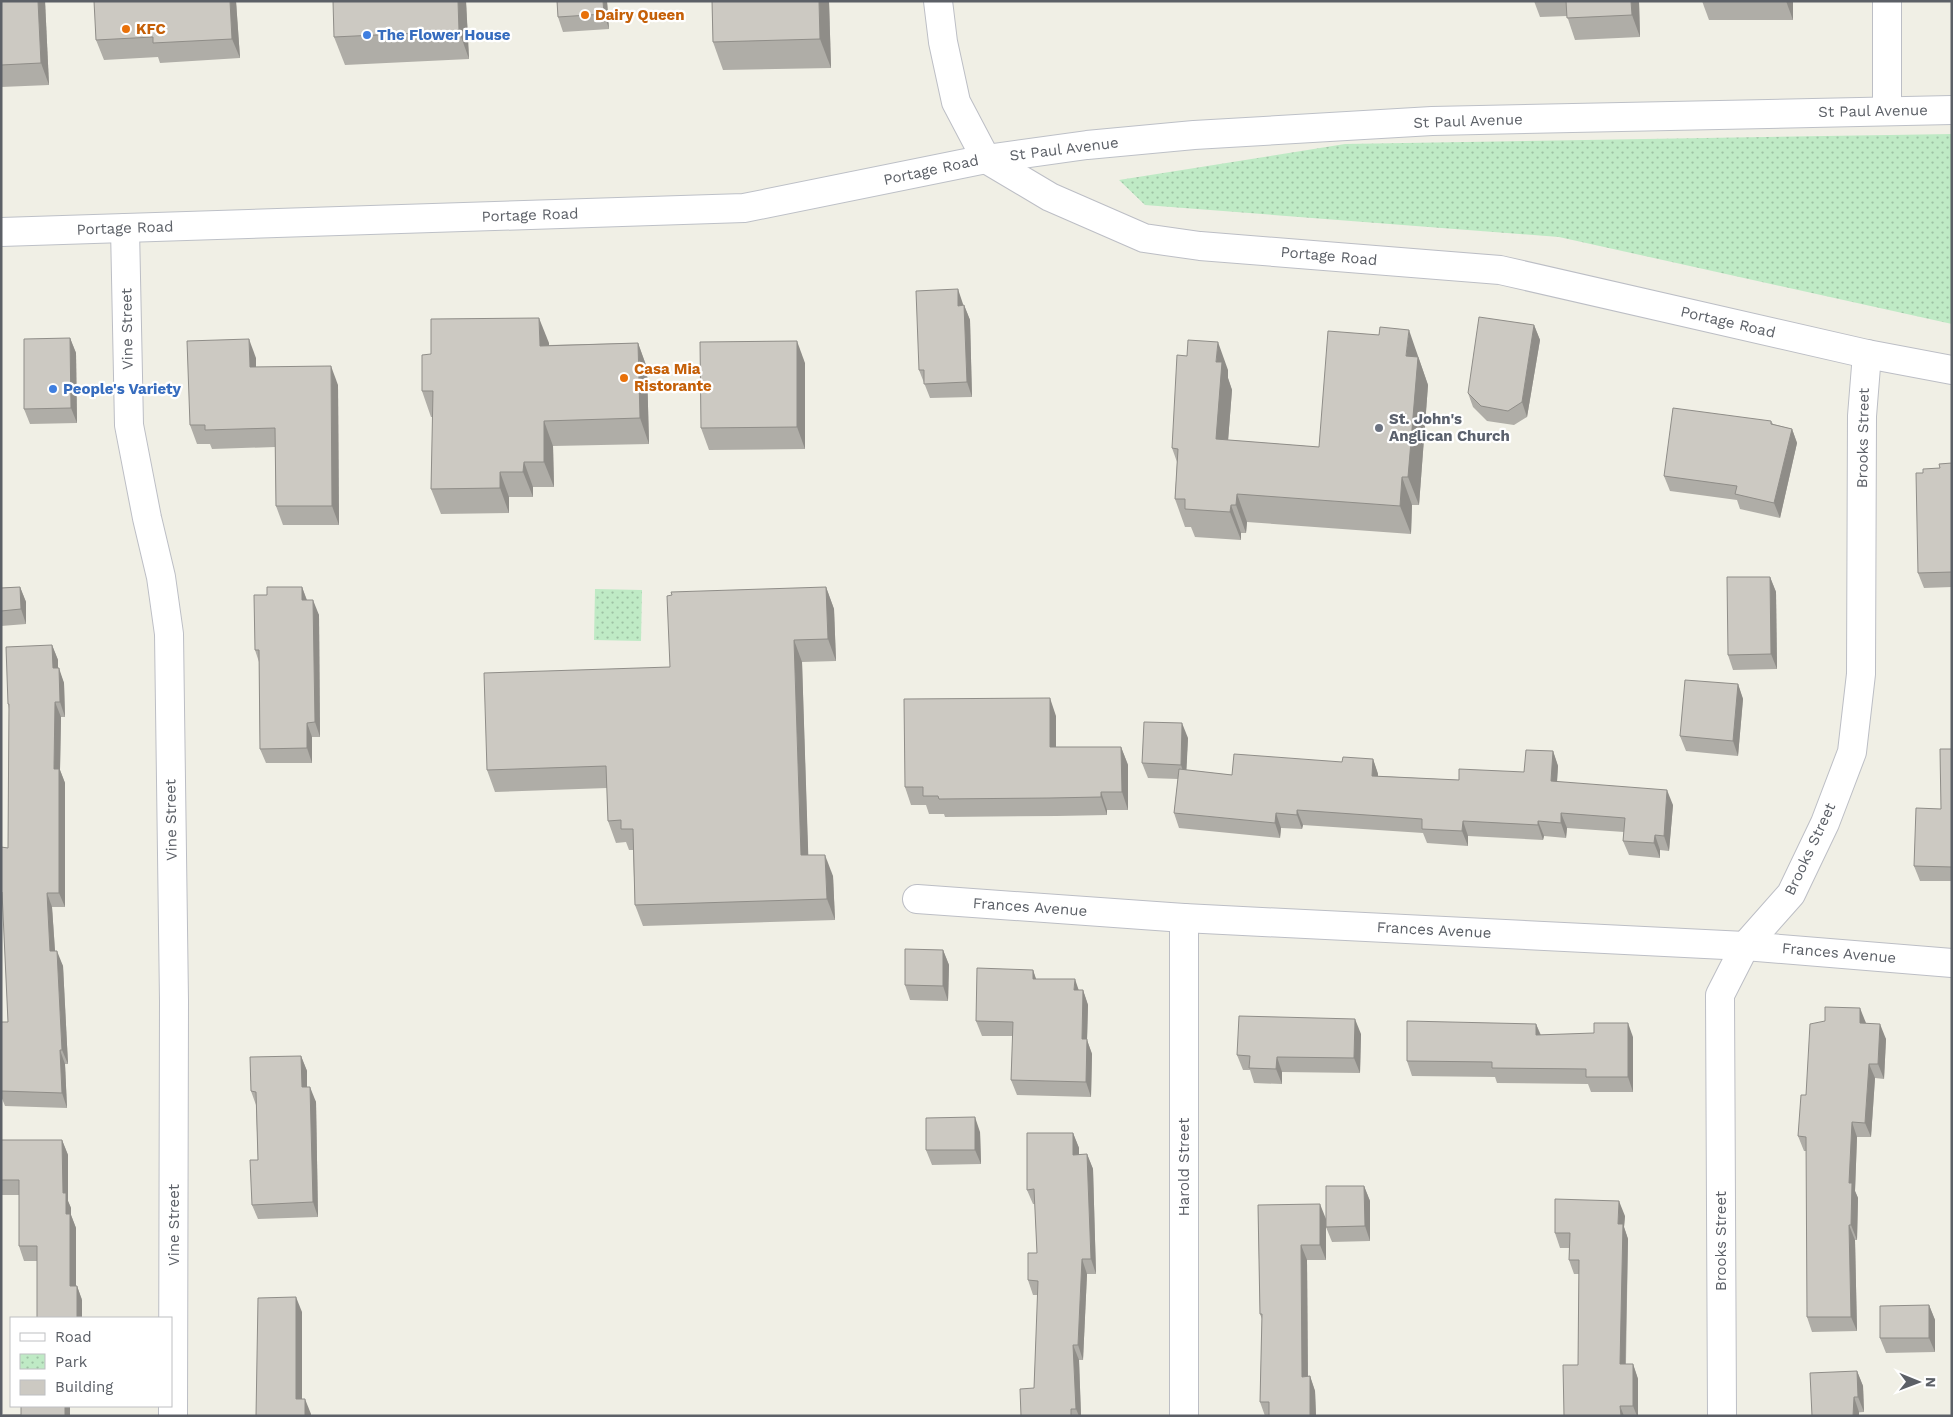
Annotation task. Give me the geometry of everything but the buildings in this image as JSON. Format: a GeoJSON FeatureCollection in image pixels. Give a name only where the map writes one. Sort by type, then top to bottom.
{"type":"FeatureCollection","features":[{"type":"Feature","properties":{"kind":"street"},"geometry":{"type":"LineString","coordinates":[[938,1],[943,42],[956,102],[986,158]]}},
{"type":"Feature","properties":{"kind":"street"},"geometry":{"type":"LineString","coordinates":[[1887,1],[1887,111]]}},
{"type":"Feature","properties":{"kind":"street","name":"St Paul Avenue"},"geometry":{"type":"LineString","coordinates":[[986,158],[1088,145],[1194,135],[1432,121],[1952,110]]}},
{"type":"Feature","properties":{"kind":"street","name":"Portage Road"},"geometry":{"type":"LineString","coordinates":[[1,232],[744,208],[986,158],[1050,198],[1144,238],[1200,246],[1500,270],[1866,354],[1952,370]]}},
{"type":"Feature","properties":{"kind":"street","name":"Vine Street"},"geometry":{"type":"LineString","coordinates":[[125,228],[129,425],[160,578],[169,634],[174,1002],[173,1416]]}},
{"type":"Feature","properties":{"kind":"street","name":"Brooks Street"},"geometry":{"type":"LineString","coordinates":[[1722,1416],[1720,995],[1745,946],[1791,894],[1825,823],[1852,752],[1861,674],[1862,416],[1866,354]]}},
{"type":"Feature","properties":{"kind":"street","name":"Frances Avenue"},"geometry":{"type":"LineString","coordinates":[[917,899],[1184,918],[1745,946],[1952,963]]}},
{"type":"Feature","properties":{"kind":"street","name":"Harold Street"},"geometry":{"type":"LineString","coordinates":[[1184,918],[1184,1416]]}},
{"type":"Feature","properties":{"kind":"green space"},"geometry":{"type":"Polygon","coordinates":[[[1952,134],[1952,324],[1559,237],[1145,205],[1119,180],[1345,144],[1952,134]]]}},
{"type":"Feature","properties":{"kind":"green space"},"geometry":{"type":"Polygon","coordinates":[[[595,589],[642,590],[641,641],[594,640],[595,589]]]}},
{"type":"Feature","properties":{"kind":"place","name":"Dairy Queen"},"geometry":{"type":"Point","coordinates":[585,15]}},
{"type":"Feature","properties":{"kind":"place","name":"KFC"},"geometry":{"type":"Point","coordinates":[126,29]}},
{"type":"Feature","properties":{"kind":"place","name":"The Flower House"},"geometry":{"type":"Point","coordinates":[367,35]}},
{"type":"Feature","properties":{"kind":"place","name":"Casa Mia Ristorante"},"geometry":{"type":"Point","coordinates":[624,378]}},
{"type":"Feature","properties":{"kind":"place","name":"People's Variety"},"geometry":{"type":"Point","coordinates":[53,389]}},
{"type":"Feature","properties":{"kind":"place","name":"St. John's Anglican Church"},"geometry":{"type":"Point","coordinates":[1379,428]}}]}
